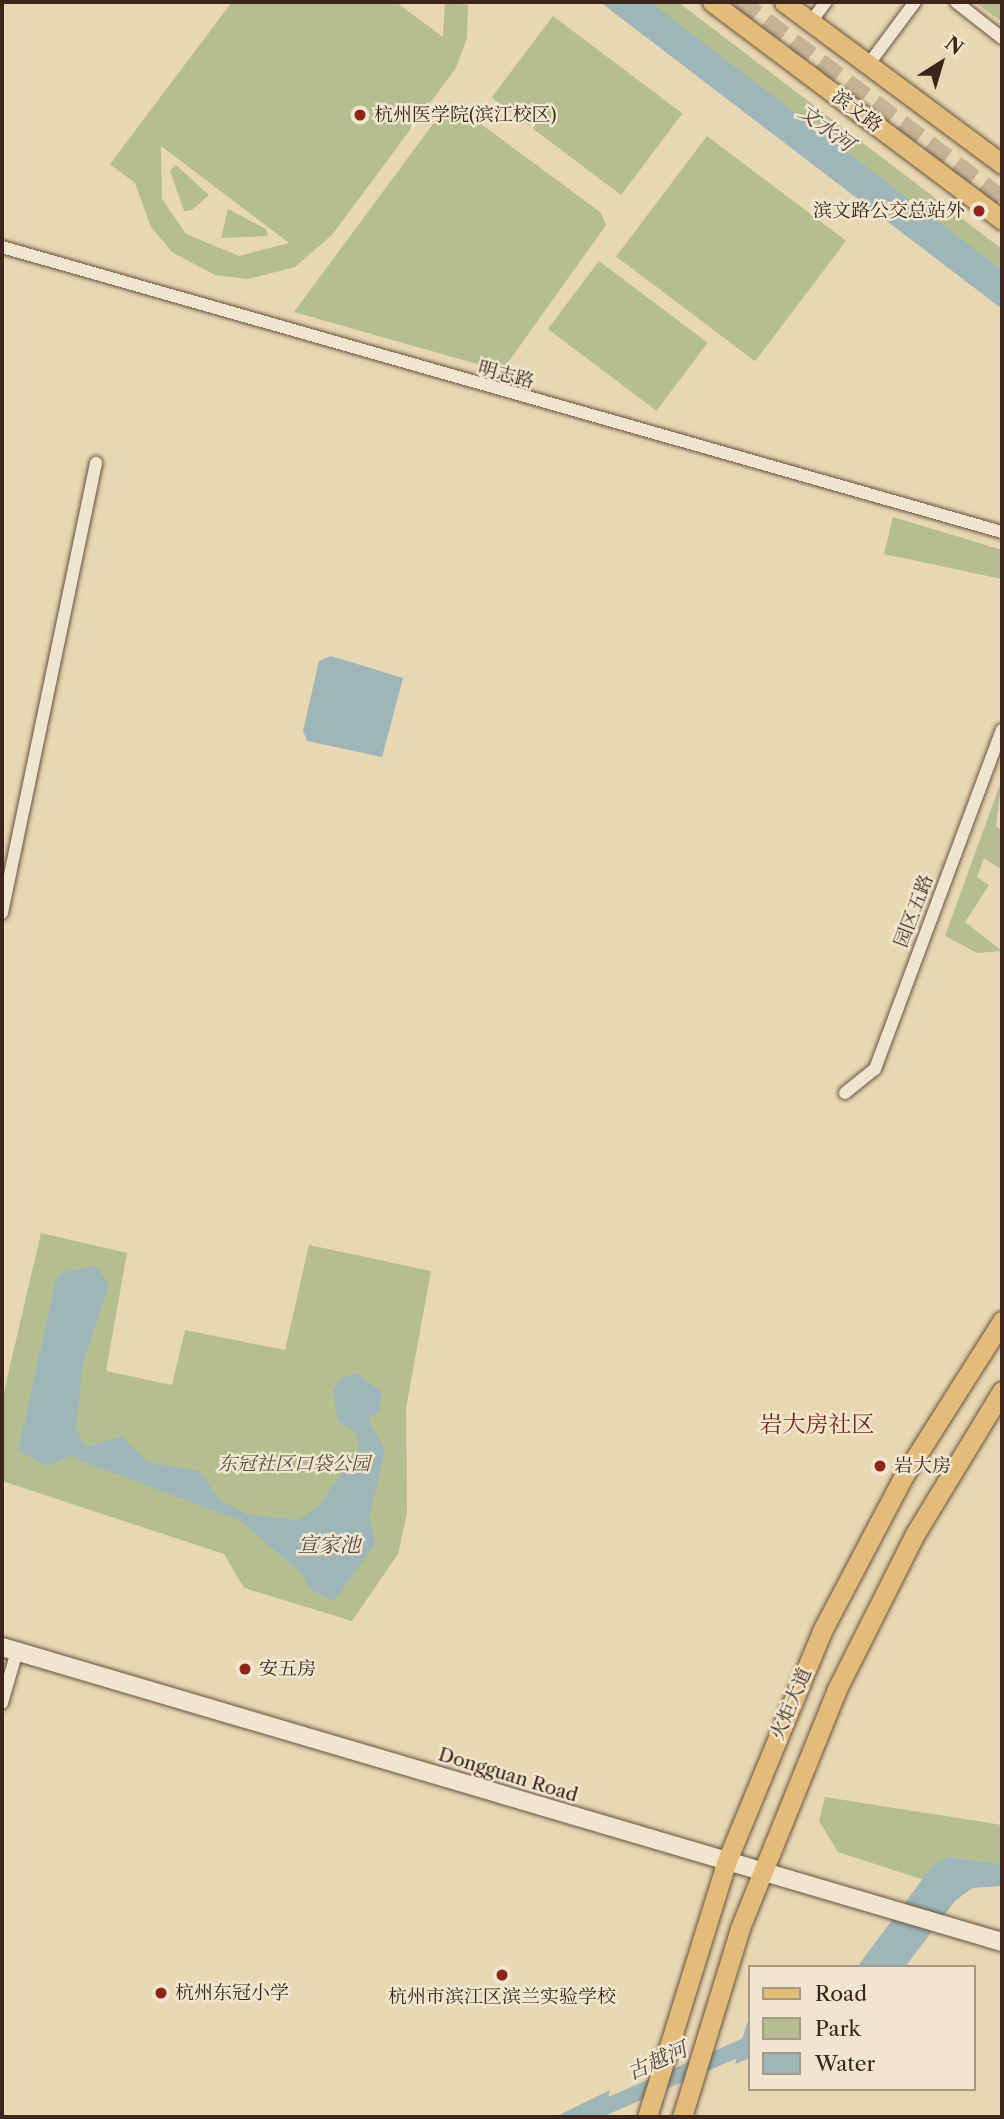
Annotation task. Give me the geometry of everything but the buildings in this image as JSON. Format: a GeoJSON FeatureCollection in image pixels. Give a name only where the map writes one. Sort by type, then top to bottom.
{"type":"FeatureCollection","features":[{"type":"Feature","properties":{"kind":"main road","name":"滨文路"},"geometry":{"type":"LineString","coordinates":[[712,2],[1002,220]]}},
{"type":"Feature","properties":{"kind":"main road"},"geometry":{"type":"LineString","coordinates":[[784,2],[1002,164]]}},
{"type":"Feature","properties":{"kind":"main road","name":"火炬大道"},"geometry":{"type":"LineString","coordinates":[[648,2117],[664,2056],[726,1863],[823,1629],[880,1517],[1002,1321]]}},
{"type":"Feature","properties":{"kind":"main road","name":"火炬大道"},"geometry":{"type":"LineString","coordinates":[[682,2117],[710,2018],[763,1872],[859,1643],[915,1534],[1002,1391]]}},
{"type":"Feature","properties":{"kind":"main road","name":"Dongguan Road"},"geometry":{"type":"LineString","coordinates":[[9,1649],[726,1863],[877,1904],[1002,1942]]}},
{"type":"Feature","properties":{"kind":"street"},"geometry":{"type":"LineString","coordinates":[[810,23],[826,2]]}},
{"type":"Feature","properties":{"kind":"street"},"geometry":{"type":"LineString","coordinates":[[868,65],[915,2]]}},
{"type":"Feature","properties":{"kind":"street"},"geometry":{"type":"LineString","coordinates":[[956,2],[1002,37]]}},
{"type":"Feature","properties":{"kind":"street","name":"明志路"},"geometry":{"type":"LineString","coordinates":[[2,247],[1002,532]]}},
{"type":"Feature","properties":{"kind":"street"},"geometry":{"type":"LineString","coordinates":[[2,913],[96,463]]}},
{"type":"Feature","properties":{"kind":"street","name":"园区五路"},"geometry":{"type":"LineString","coordinates":[[845,1093],[875,1069],[1002,730]]}},
{"type":"Feature","properties":{"kind":"street"},"geometry":{"type":"LineString","coordinates":[[2,1703],[9,1649]]}},
{"type":"Feature","properties":{"kind":"green space"},"geometry":{"type":"Polygon","coordinates":[[[232,2],[396,2],[443,37],[445,2],[468,5],[467,38],[456,68],[332,235],[295,267],[248,279],[215,275],[172,252],[151,227],[135,183],[110,164],[232,2]],[[161,146],[162,199],[186,234],[239,256],[289,243],[161,146]]]}},
{"type":"Feature","properties":{"kind":"green space"},"geometry":{"type":"Polygon","coordinates":[[[646,2],[678,2],[1002,249],[1002,270],[646,2]]]}},
{"type":"Feature","properties":{"kind":"green space"},"geometry":{"type":"Polygon","coordinates":[[[975,2],[1002,2],[1002,22],[975,2]]]}},
{"type":"Feature","properties":{"kind":"green space"},"geometry":{"type":"Polygon","coordinates":[[[553,16],[682,113],[621,195],[492,97],[553,16]]]}},
{"type":"Feature","properties":{"kind":"green space"},"geometry":{"type":"Polygon","coordinates":[[[450,101],[600,212],[606,225],[502,371],[294,312],[450,101]]]}},
{"type":"Feature","properties":{"kind":"green space"},"geometry":{"type":"Polygon","coordinates":[[[707,136],[846,241],[755,361],[616,257],[707,136]]]}},
{"type":"Feature","properties":{"kind":"green space"},"geometry":{"type":"Polygon","coordinates":[[[176,165],[209,195],[192,210],[184,211],[170,171],[176,165]]]}},
{"type":"Feature","properties":{"kind":"green space"},"geometry":{"type":"Polygon","coordinates":[[[228,209],[266,229],[268,236],[221,238],[228,209]]]}},
{"type":"Feature","properties":{"kind":"green space"},"geometry":{"type":"Polygon","coordinates":[[[599,261],[708,343],[656,411],[548,329],[599,261]]]}},
{"type":"Feature","properties":{"kind":"green space"},"geometry":{"type":"Polygon","coordinates":[[[893,517],[1002,550],[1002,579],[884,554],[893,517]]]}},
{"type":"Feature","properties":{"kind":"green space"},"geometry":{"type":"Polygon","coordinates":[[[1002,779],[996,826],[1002,831],[1002,870],[984,858],[977,877],[989,885],[965,922],[1002,951],[977,953],[945,936],[1002,779]]]}},
{"type":"Feature","properties":{"kind":"green space","name":"东冠社区口袋公园"},"geometry":{"type":"Polygon","coordinates":[[[41,1233],[127,1253],[106,1371],[172,1385],[185,1330],[285,1350],[309,1245],[431,1271],[406,1408],[407,1513],[398,1554],[352,1621],[244,1588],[224,1554],[2,1481],[2,1400],[41,1233]]]}},
{"type":"Feature","properties":{"kind":"green space"},"geometry":{"type":"Polygon","coordinates":[[[825,1797],[1002,1825],[1002,1864],[949,1857],[924,1880],[838,1852],[819,1821],[825,1797]]]}},
{"type":"Feature","properties":{"kind":"water"},"geometry":{"type":"Polygon","coordinates":[[[600,2],[650,2],[1002,270],[1002,309],[600,2]]]}},
{"type":"Feature","properties":{"kind":"water"},"geometry":{"type":"Polygon","coordinates":[[[331,656],[403,678],[382,757],[307,741],[303,731],[319,661],[331,656]]]}},
{"type":"Feature","properties":{"kind":"water","name":"宣家池"},"geometry":{"type":"Polygon","coordinates":[[[96,1266],[109,1285],[83,1363],[76,1430],[87,1447],[122,1436],[147,1462],[199,1471],[219,1499],[246,1514],[298,1520],[318,1507],[360,1446],[355,1432],[338,1421],[333,1389],[343,1377],[356,1373],[382,1392],[379,1412],[368,1419],[385,1450],[369,1519],[376,1543],[334,1601],[311,1590],[300,1572],[241,1521],[69,1456],[47,1466],[18,1451],[56,1280],[63,1272],[96,1266]]]}},
{"type":"Feature","properties":{"kind":"water"},"geometry":{"type":"Polygon","coordinates":[[[949,1857],[1002,1864],[1002,1886],[972,1888],[955,1901],[907,1965],[858,1965],[933,1865],[949,1857]]]}},
{"type":"Feature","properties":{"kind":"water"},"geometry":{"type":"Polygon","coordinates":[[[747,2023],[748,2059],[735,2064],[747,2023]]]}},
{"type":"Feature","properties":{"kind":"water"},"geometry":{"type":"Polygon","coordinates":[[[610,2090],[604,2117],[554,2117],[557,2116],[610,2090]]]}},
{"type":"Feature","properties":{"kind":"waterway","name":"古越河"},"geometry":{"type":"LineString","coordinates":[[582,2117],[748,2045]]}},
{"type":"Feature","properties":{"kind":"tunnel"},"geometry":{"type":"LineString","coordinates":[[737,2],[1002,202]]}},
{"type":"Feature","properties":{"kind":"place","name":"杭州医学院(滨江校区)"},"geometry":{"type":"Point","coordinates":[360,115]}},
{"type":"Feature","properties":{"kind":"place","name":"滨文路公交总站外"},"geometry":{"type":"Point","coordinates":[979,211]}},
{"type":"Feature","properties":{"kind":"place","name":"岩大房"},"geometry":{"type":"Point","coordinates":[880,1466]}},
{"type":"Feature","properties":{"kind":"place","name":"安五房"},"geometry":{"type":"Point","coordinates":[245,1669]}},
{"type":"Feature","properties":{"kind":"place","name":"杭州市滨江区滨兰实验学校"},"geometry":{"type":"Point","coordinates":[502,1975]}},
{"type":"Feature","properties":{"kind":"place","name":"杭州东冠小学"},"geometry":{"type":"Point","coordinates":[161,1993]}},
{"type":"Feature","properties":{"kind":"district","name":"岩大房社区"},"geometry":{"type":"Point","coordinates":[817,1424]}},
{"type":"Feature","properties":{"kind":"water label","name":"文水河"},"geometry":{"type":"Point","coordinates":[826,128]}}]}
